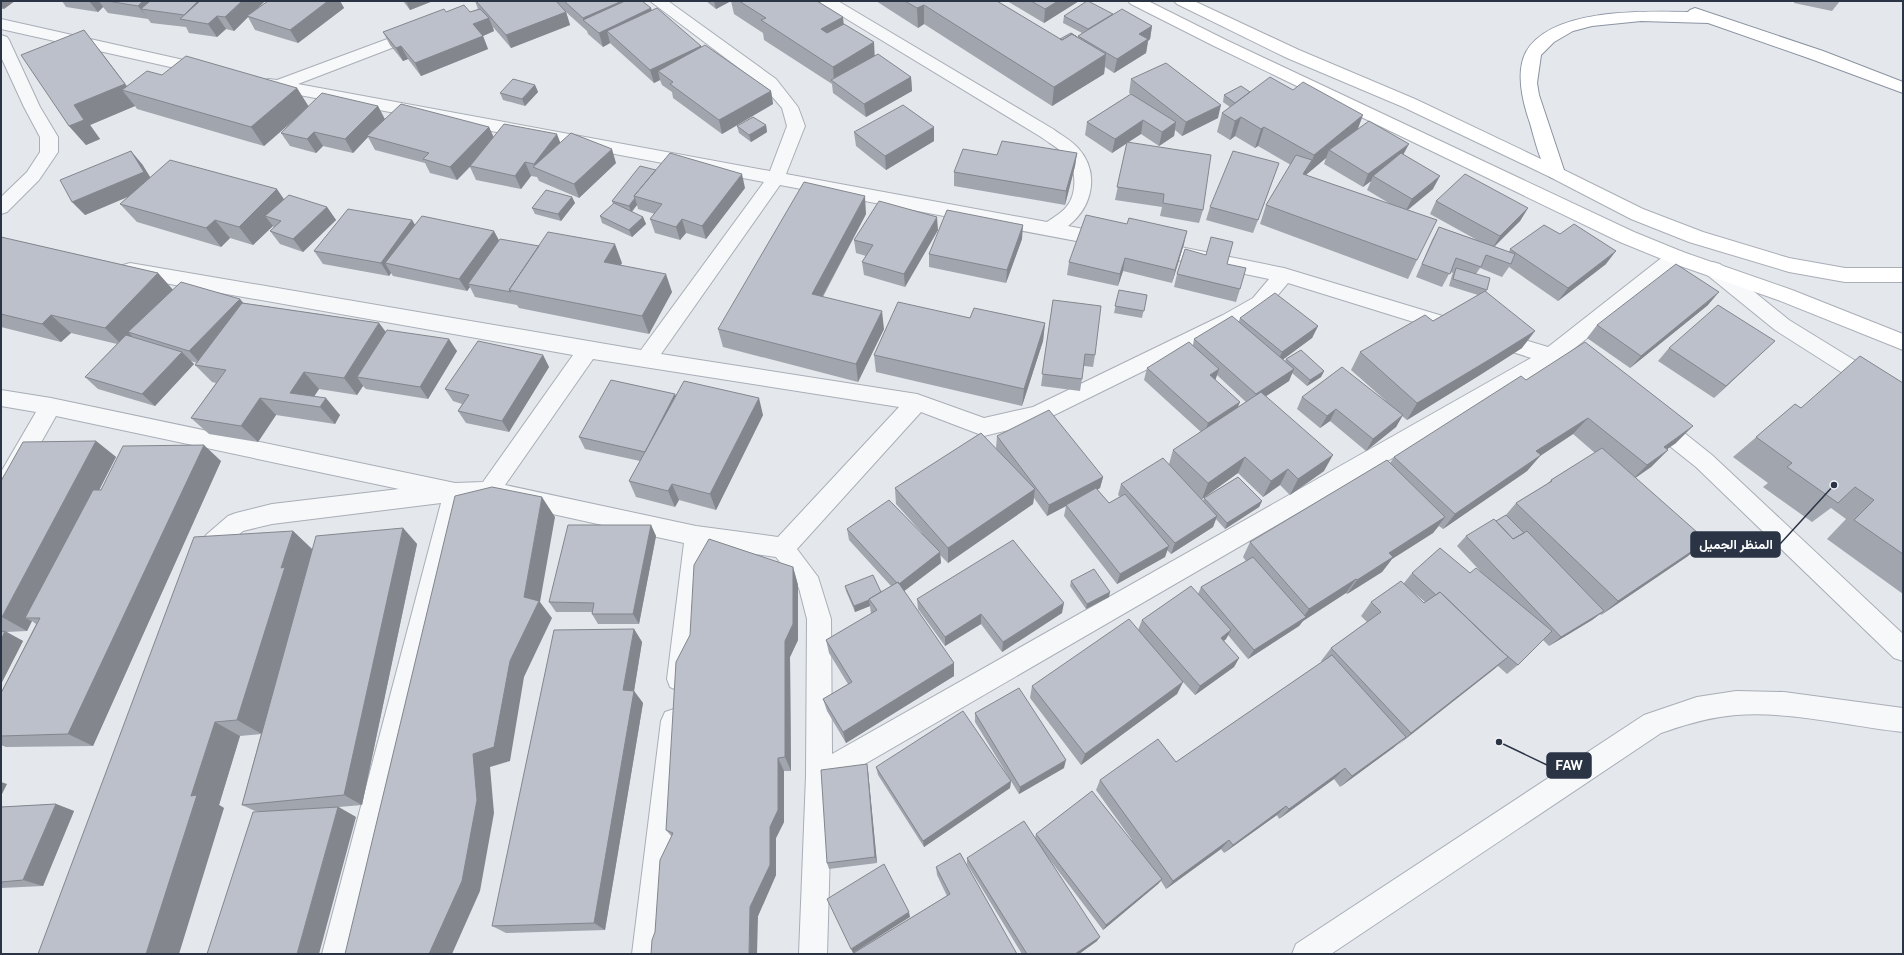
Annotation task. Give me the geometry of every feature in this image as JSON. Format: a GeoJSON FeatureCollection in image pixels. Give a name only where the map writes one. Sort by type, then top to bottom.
{"type":"FeatureCollection","features":[{"type":"Feature","properties":{"kind":"main road"},"geometry":{"type":"LineString","coordinates":[[1136,1],[1220,43],[1627,237],[1676,257],[1785,295],[1903,342]]}},
{"type":"Feature","properties":{"kind":"main road"},"geometry":{"type":"LineString","coordinates":[[1182,1],[1293,54],[1409,103],[1556,173],[1637,214],[1696,237],[1789,265],[1845,275],[1903,275]]}},
{"type":"Feature","properties":{"kind":"main road"},"geometry":{"type":"LineString","coordinates":[[1660,1],[1817,55],[1903,88]]}},
{"type":"Feature","properties":{"kind":"main road"},"geometry":{"type":"LineString","coordinates":[[1556,173],[1532,102],[1529,85],[1533,54],[1546,39],[1558,32],[1605,18],[1645,15],[1710,18]]}},
{"type":"Feature","properties":{"kind":"street"},"geometry":{"type":"LineString","coordinates":[[646,359],[776,178],[796,126],[790,107],[770,83],[658,1]]}},
{"type":"Feature","properties":{"kind":"street"},"geometry":{"type":"LineString","coordinates":[[827,1],[1047,133],[1072,152],[1083,176],[1083,188],[1080,200],[1073,212],[1052,228]]}},
{"type":"Feature","properties":{"kind":"street"},"geometry":{"type":"LineString","coordinates":[[1,24],[224,74]]}},
{"type":"Feature","properties":{"kind":"street"},"geometry":{"type":"LineString","coordinates":[[278,86],[434,26]]}},
{"type":"Feature","properties":{"kind":"street"},"geometry":{"type":"LineString","coordinates":[[1,40],[5,59],[49,137],[49,152],[33,176],[1,208]]}},
{"type":"Feature","properties":{"kind":"street"},"geometry":{"type":"LineString","coordinates":[[255,81],[1052,228],[1284,275],[1551,356],[1601,384]]}},
{"type":"Feature","properties":{"kind":"street"},"geometry":{"type":"LineString","coordinates":[[819,776],[1551,356],[1676,257]]}},
{"type":"Feature","properties":{"kind":"street"},"geometry":{"type":"LineString","coordinates":[[110,267],[588,350],[917,402],[984,427],[1038,414],[1248,310],[1260,303],[1284,275]]}},
{"type":"Feature","properties":{"kind":"street"},"geometry":{"type":"LineString","coordinates":[[1713,269],[1748,299],[1782,325],[1903,401]]}},
{"type":"Feature","properties":{"kind":"street"},"geometry":{"type":"LineString","coordinates":[[489,491],[588,350]]}},
{"type":"Feature","properties":{"kind":"street"},"geometry":{"type":"LineString","coordinates":[[1,398],[51,406],[455,492]]}},
{"type":"Feature","properties":{"kind":"street"},"geometry":{"type":"LineString","coordinates":[[784,548],[917,402]]}},
{"type":"Feature","properties":{"kind":"street"},"geometry":{"type":"LineString","coordinates":[[1,492],[51,406]]}},
{"type":"Feature","properties":{"kind":"street"},"geometry":{"type":"LineString","coordinates":[[1643,412],[1704,461],[1903,650]]}},
{"type":"Feature","properties":{"kind":"street"},"geometry":{"type":"LineString","coordinates":[[198,579],[214,542],[236,523],[272,514],[455,492],[489,491],[696,536],[784,548],[810,584],[819,619],[819,776],[813,954]]}},
{"type":"Feature","properties":{"kind":"street"},"geometry":{"type":"LineString","coordinates":[[336,954],[455,492]]}},
{"type":"Feature","properties":{"kind":"street"},"geometry":{"type":"LineString","coordinates":[[646,954],[696,536]]}},
{"type":"Feature","properties":{"kind":"street"},"geometry":{"type":"LineString","coordinates":[[1306,954],[1647,729],[1682,713],[1712,706],[1746,703],[1780,704],[1903,720]]}},
{"type":"Feature","properties":{"kind":"building"},"geometry":{"type":"Polygon","coordinates":[[[107,1],[143,1],[138,6],[107,1]]]}},
{"type":"Feature","properties":{"kind":"building"},"geometry":{"type":"Polygon","coordinates":[[[150,1],[198,1],[184,15],[141,9],[150,1]]]}},
{"type":"Feature","properties":{"kind":"building"},"geometry":{"type":"Polygon","coordinates":[[[200,1],[242,1],[225,17],[217,16],[208,24],[180,19],[200,1]]]}},
{"type":"Feature","properties":{"kind":"building"},"geometry":{"type":"Polygon","coordinates":[[[268,1],[328,1],[290,30],[247,16],[268,1]]]}},
{"type":"Feature","properties":{"kind":"building"},"geometry":{"type":"Polygon","coordinates":[[[476,1],[556,1],[566,12],[506,35],[476,1]]]}},
{"type":"Feature","properties":{"kind":"building"},"geometry":{"type":"Polygon","coordinates":[[[564,1],[622,1],[583,18],[564,1]]]}},
{"type":"Feature","properties":{"kind":"building"},"geometry":{"type":"Polygon","coordinates":[[[625,1],[642,1],[651,8],[599,33],[583,20],[625,1]]]}},
{"type":"Feature","properties":{"kind":"building"},"geometry":{"type":"Polygon","coordinates":[[[739,1],[817,1],[843,17],[821,29],[827,33],[844,24],[874,42],[833,67],[761,20],[766,18],[739,1]]]}},
{"type":"Feature","properties":{"kind":"building"},"geometry":{"type":"Polygon","coordinates":[[[905,1],[997,1],[1062,40],[1072,34],[1106,54],[1054,87],[924,5],[917,8],[905,1]]]}},
{"type":"Feature","properties":{"kind":"building"},"geometry":{"type":"Polygon","coordinates":[[[1031,1],[1058,1],[1045,9],[1031,1]]]}},
{"type":"Feature","properties":{"kind":"building"},"geometry":{"type":"Polygon","coordinates":[[[1087,1],[1113,14],[1088,29],[1064,16],[1087,1]]]}},
{"type":"Feature","properties":{"kind":"building"},"geometry":{"type":"Polygon","coordinates":[[[464,5],[470,12],[480,9],[489,18],[473,24],[483,36],[415,63],[401,46],[396,48],[383,32],[444,9],[446,12],[464,5]]]}},
{"type":"Feature","properties":{"kind":"building"},"geometry":{"type":"Polygon","coordinates":[[[657,8],[701,46],[650,70],[607,31],[657,8]]]}},
{"type":"Feature","properties":{"kind":"building"},"geometry":{"type":"Polygon","coordinates":[[[1122,9],[1152,26],[1139,34],[1148,39],[1117,59],[1078,36],[1122,9]]]}},
{"type":"Feature","properties":{"kind":"building"},"geometry":{"type":"Polygon","coordinates":[[[84,30],[125,84],[74,105],[84,120],[69,126],[21,55],[84,30]]]}},
{"type":"Feature","properties":{"kind":"building"},"geometry":{"type":"Polygon","coordinates":[[[1071,33],[1077,37],[1072,34],[1062,40],[1060,39],[1071,33]]]}},
{"type":"Feature","properties":{"kind":"building"},"geometry":{"type":"Polygon","coordinates":[[[705,45],[771,91],[719,120],[670,84],[673,82],[658,71],[705,45]]]}},
{"type":"Feature","properties":{"kind":"building"},"geometry":{"type":"Polygon","coordinates":[[[878,54],[911,77],[864,104],[831,80],[878,54]]]}},
{"type":"Feature","properties":{"kind":"building"},"geometry":{"type":"Polygon","coordinates":[[[186,56],[297,88],[251,127],[122,90],[147,71],[162,75],[186,56]]]}},
{"type":"Feature","properties":{"kind":"building"},"geometry":{"type":"Polygon","coordinates":[[[1166,63],[1221,105],[1186,122],[1131,79],[1166,63]]]}},
{"type":"Feature","properties":{"kind":"building"},"geometry":{"type":"Polygon","coordinates":[[[1270,77],[1293,90],[1303,82],[1363,115],[1314,155],[1264,127],[1261,129],[1241,117],[1235,121],[1222,113],[1270,77]]]}},
{"type":"Feature","properties":{"kind":"building"},"geometry":{"type":"Polygon","coordinates":[[[513,79],[535,85],[522,99],[500,93],[513,79]]]}},
{"type":"Feature","properties":{"kind":"building"},"geometry":{"type":"Polygon","coordinates":[[[1241,86],[1250,92],[1235,103],[1224,95],[1241,86]]]}},
{"type":"Feature","properties":{"kind":"building"},"geometry":{"type":"Polygon","coordinates":[[[322,93],[378,106],[345,139],[314,132],[307,139],[281,133],[322,93]]]}},
{"type":"Feature","properties":{"kind":"building"},"geometry":{"type":"Polygon","coordinates":[[[1131,94],[1176,122],[1162,132],[1143,120],[1115,139],[1087,122],[1131,94]]]}},
{"type":"Feature","properties":{"kind":"building"},"geometry":{"type":"Polygon","coordinates":[[[401,104],[489,127],[450,167],[423,159],[429,153],[367,136],[401,104]]]}},
{"type":"Feature","properties":{"kind":"building"},"geometry":{"type":"Polygon","coordinates":[[[903,105],[934,127],[885,156],[854,132],[903,105]]]}},
{"type":"Feature","properties":{"kind":"building"},"geometry":{"type":"Polygon","coordinates":[[[753,117],[766,125],[749,135],[737,126],[753,117]]]}},
{"type":"Feature","properties":{"kind":"building"},"geometry":{"type":"Polygon","coordinates":[[[1369,121],[1409,144],[1368,174],[1329,150],[1369,121]]]}},
{"type":"Feature","properties":{"kind":"building"},"geometry":{"type":"Polygon","coordinates":[[[504,124],[557,134],[534,164],[525,162],[515,176],[470,166],[504,124]]]}},
{"type":"Feature","properties":{"kind":"building"},"geometry":{"type":"Polygon","coordinates":[[[571,133],[612,149],[574,184],[533,167],[571,133]]]}},
{"type":"Feature","properties":{"kind":"building"},"geometry":{"type":"Polygon","coordinates":[[[1002,141],[1077,153],[1066,191],[954,172],[963,149],[997,155],[1002,141]]]}},
{"type":"Feature","properties":{"kind":"building"},"geometry":{"type":"Polygon","coordinates":[[[1127,142],[1211,155],[1203,210],[1163,203],[1164,194],[1117,187],[1127,142]]]}},
{"type":"Feature","properties":{"kind":"building"},"geometry":{"type":"Polygon","coordinates":[[[131,151],[144,172],[72,202],[60,180],[131,151]]]}},
{"type":"Feature","properties":{"kind":"building"},"geometry":{"type":"Polygon","coordinates":[[[1233,151],[1279,163],[1258,220],[1210,207],[1233,151]]]}},
{"type":"Feature","properties":{"kind":"building"},"geometry":{"type":"Polygon","coordinates":[[[670,153],[742,174],[702,226],[682,219],[676,227],[650,219],[662,204],[634,196],[670,153]]]}},
{"type":"Feature","properties":{"kind":"building"},"geometry":{"type":"Polygon","coordinates":[[[1401,153],[1440,176],[1412,199],[1373,176],[1401,153]]]}},
{"type":"Feature","properties":{"kind":"building"},"geometry":{"type":"Polygon","coordinates":[[[1296,155],[1312,160],[1303,174],[1437,220],[1417,260],[1266,205],[1296,155]]]}},
{"type":"Feature","properties":{"kind":"building"},"geometry":{"type":"Polygon","coordinates":[[[170,160],[277,189],[239,227],[215,220],[206,228],[120,204],[170,160]]]}},
{"type":"Feature","properties":{"kind":"building"},"geometry":{"type":"Polygon","coordinates":[[[640,166],[656,170],[634,196],[635,198],[629,206],[612,201],[640,166]]]}},
{"type":"Feature","properties":{"kind":"building"},"geometry":{"type":"Polygon","coordinates":[[[1465,174],[1528,208],[1500,236],[1436,201],[1465,174]]]}},
{"type":"Feature","properties":{"kind":"building"},"geometry":{"type":"Polygon","coordinates":[[[804,182],[865,196],[812,294],[882,311],[856,364],[718,329],[804,182]]]}},
{"type":"Feature","properties":{"kind":"building"},"geometry":{"type":"Polygon","coordinates":[[[546,190],[572,197],[558,214],[532,208],[546,190]]]}},
{"type":"Feature","properties":{"kind":"building"},"geometry":{"type":"Polygon","coordinates":[[[289,195],[327,207],[293,239],[270,231],[281,221],[265,216],[289,195]]]}},
{"type":"Feature","properties":{"kind":"building"},"geometry":{"type":"Polygon","coordinates":[[[879,201],[937,217],[904,274],[862,262],[873,245],[854,240],[879,201]]]}},
{"type":"Feature","properties":{"kind":"building"},"geometry":{"type":"Polygon","coordinates":[[[614,203],[643,217],[629,230],[600,216],[614,203]]]}},
{"type":"Feature","properties":{"kind":"building"},"geometry":{"type":"Polygon","coordinates":[[[348,209],[412,220],[381,263],[314,251],[348,209]]]}},
{"type":"Feature","properties":{"kind":"building"},"geometry":{"type":"Polygon","coordinates":[[[947,210],[1023,225],[1007,270],[929,254],[947,210]]]}},
{"type":"Feature","properties":{"kind":"building"},"geometry":{"type":"Polygon","coordinates":[[[1086,215],[1127,224],[1129,218],[1187,231],[1175,270],[1125,258],[1120,274],[1069,262],[1086,215]]]}},
{"type":"Feature","properties":{"kind":"building"},"geometry":{"type":"Polygon","coordinates":[[[422,216],[494,231],[459,279],[385,263],[422,216]]]}},
{"type":"Feature","properties":{"kind":"building"},"geometry":{"type":"Polygon","coordinates":[[[1574,224],[1616,251],[1568,288],[1510,249],[1544,225],[1560,234],[1574,224]]]}},
{"type":"Feature","properties":{"kind":"building"},"geometry":{"type":"Polygon","coordinates":[[[1439,227],[1515,254],[1511,264],[1486,255],[1481,267],[1456,258],[1450,274],[1422,264],[1439,227]]]}},
{"type":"Feature","properties":{"kind":"building"},"geometry":{"type":"Polygon","coordinates":[[[548,232],[615,244],[604,262],[666,274],[642,316],[509,290],[548,232]]]}},
{"type":"Feature","properties":{"kind":"building"},"geometry":{"type":"Polygon","coordinates":[[[1,237],[158,273],[105,328],[51,315],[42,324],[1,314],[1,237]]]}},
{"type":"Feature","properties":{"kind":"building"},"geometry":{"type":"Polygon","coordinates":[[[1211,237],[1233,242],[1227,264],[1246,268],[1240,289],[1177,274],[1185,249],[1206,255],[1211,237]]]}},
{"type":"Feature","properties":{"kind":"building"},"geometry":{"type":"Polygon","coordinates":[[[500,239],[539,246],[509,290],[511,292],[468,284],[500,239]]]}},
{"type":"Feature","properties":{"kind":"building"},"geometry":{"type":"Polygon","coordinates":[[[1676,264],[1719,292],[1641,356],[1597,325],[1676,264]]]}},
{"type":"Feature","properties":{"kind":"building"},"geometry":{"type":"Polygon","coordinates":[[[1456,268],[1490,278],[1487,290],[1453,279],[1456,268]]]}},
{"type":"Feature","properties":{"kind":"building"},"geometry":{"type":"Polygon","coordinates":[[[181,282],[240,299],[189,351],[128,332],[181,282]]]}},
{"type":"Feature","properties":{"kind":"building"},"geometry":{"type":"Polygon","coordinates":[[[1119,290],[1147,295],[1144,311],[1115,306],[1119,290]]]}},
{"type":"Feature","properties":{"kind":"building"},"geometry":{"type":"Polygon","coordinates":[[[1485,291],[1535,331],[1417,403],[1360,352],[1425,315],[1433,321],[1485,291]]]}},
{"type":"Feature","properties":{"kind":"building"},"geometry":{"type":"Polygon","coordinates":[[[1275,293],[1318,326],[1282,352],[1240,318],[1275,293]]]}},
{"type":"Feature","properties":{"kind":"building"},"geometry":{"type":"Polygon","coordinates":[[[1053,300],[1101,306],[1095,355],[1085,354],[1082,379],[1042,374],[1053,300]]]}},
{"type":"Feature","properties":{"kind":"building"},"geometry":{"type":"Polygon","coordinates":[[[898,302],[970,318],[974,308],[1045,323],[1024,389],[874,355],[898,302]]]}},
{"type":"Feature","properties":{"kind":"building"},"geometry":{"type":"Polygon","coordinates":[[[242,303],[379,323],[344,378],[304,372],[290,393],[326,398],[320,407],[260,398],[241,426],[191,418],[226,370],[195,365],[242,303]]]}},
{"type":"Feature","properties":{"kind":"building"},"geometry":{"type":"Polygon","coordinates":[[[1718,305],[1775,341],[1726,386],[1669,348],[1718,305]]]}},
{"type":"Feature","properties":{"kind":"building"},"geometry":{"type":"Polygon","coordinates":[[[1232,316],[1294,369],[1256,394],[1194,339],[1232,316]]]}},
{"type":"Feature","properties":{"kind":"building"},"geometry":{"type":"Polygon","coordinates":[[[387,330],[449,339],[420,387],[357,377],[387,330]]]}},
{"type":"Feature","properties":{"kind":"building"},"geometry":{"type":"Polygon","coordinates":[[[126,335],[182,352],[142,394],[85,377],[126,335]]]}},
{"type":"Feature","properties":{"kind":"building"},"geometry":{"type":"Polygon","coordinates":[[[478,341],[543,355],[502,421],[458,411],[469,395],[445,389],[478,341]]]}},
{"type":"Feature","properties":{"kind":"building"},"geometry":{"type":"Polygon","coordinates":[[[1189,342],[1219,369],[1210,375],[1240,402],[1208,423],[1147,368],[1189,342]]]}},
{"type":"Feature","properties":{"kind":"building"},"geometry":{"type":"Polygon","coordinates":[[[1585,342],[1693,426],[1664,447],[1668,450],[1647,465],[1588,418],[1536,451],[1541,455],[1455,514],[1394,457],[1521,376],[1526,380],[1585,342]]]}},
{"type":"Feature","properties":{"kind":"building"},"geometry":{"type":"Polygon","coordinates":[[[1301,350],[1324,371],[1310,380],[1286,359],[1301,350]]]}},
{"type":"Feature","properties":{"kind":"building"},"geometry":{"type":"Polygon","coordinates":[[[1860,356],[1903,383],[1903,554],[1854,520],[1874,500],[1855,487],[1838,503],[1787,467],[1792,463],[1756,437],[1795,404],[1801,408],[1860,356]]]}},
{"type":"Feature","properties":{"kind":"building"},"geometry":{"type":"Polygon","coordinates":[[[1342,367],[1403,415],[1373,439],[1336,409],[1327,416],[1302,397],[1342,367]]]}},
{"type":"Feature","properties":{"kind":"building"},"geometry":{"type":"Polygon","coordinates":[[[611,380],[675,394],[645,452],[579,437],[611,380]]]}},
{"type":"Feature","properties":{"kind":"building"},"geometry":{"type":"Polygon","coordinates":[[[684,381],[759,398],[710,494],[672,484],[668,491],[629,481],[684,381]]]}},
{"type":"Feature","properties":{"kind":"building"},"geometry":{"type":"Polygon","coordinates":[[[1261,392],[1333,455],[1298,479],[1288,469],[1271,481],[1245,457],[1208,483],[1173,450],[1261,392]]]}},
{"type":"Feature","properties":{"kind":"building"},"geometry":{"type":"Polygon","coordinates":[[[1049,410],[1103,477],[1049,505],[997,436],[1049,410]]]}},
{"type":"Feature","properties":{"kind":"building"},"geometry":{"type":"Polygon","coordinates":[[[981,433],[1035,489],[948,548],[895,488],[981,433]]]}},
{"type":"Feature","properties":{"kind":"building"},"geometry":{"type":"Polygon","coordinates":[[[96,441],[1,617],[1,481],[23,442],[96,441]]]}},
{"type":"Feature","properties":{"kind":"building"},"geometry":{"type":"Polygon","coordinates":[[[204,445],[68,734],[1,736],[1,693],[40,618],[25,618],[93,490],[101,490],[123,446],[204,445]]]}},
{"type":"Feature","properties":{"kind":"building"},"geometry":{"type":"Polygon","coordinates":[[[1602,448],[1707,541],[1618,601],[1516,503],[1602,448]]]}},
{"type":"Feature","properties":{"kind":"building"},"geometry":{"type":"Polygon","coordinates":[[[1163,458],[1217,516],[1175,543],[1121,484],[1163,458]]]}},
{"type":"Feature","properties":{"kind":"building"},"geometry":{"type":"Polygon","coordinates":[[[1387,460],[1445,517],[1389,553],[1393,557],[1309,609],[1250,542],[1387,460]]]}},
{"type":"Feature","properties":{"kind":"building"},"geometry":{"type":"Polygon","coordinates":[[[1238,477],[1262,501],[1227,523],[1204,498],[1238,477]]]}},
{"type":"Feature","properties":{"kind":"building"},"geometry":{"type":"Polygon","coordinates":[[[492,487],[542,497],[524,597],[539,601],[510,661],[494,747],[473,754],[477,800],[462,881],[429,954],[345,954],[455,496],[492,487]]]}},
{"type":"Feature","properties":{"kind":"building"},"geometry":{"type":"Polygon","coordinates":[[[1096,488],[1109,503],[1125,494],[1169,546],[1120,574],[1066,505],[1096,488]]]}},
{"type":"Feature","properties":{"kind":"building"},"geometry":{"type":"Polygon","coordinates":[[[889,500],[940,552],[899,584],[847,529],[889,500]]]}},
{"type":"Feature","properties":{"kind":"building"},"geometry":{"type":"Polygon","coordinates":[[[1506,515],[1524,533],[1513,539],[1496,521],[1506,515]]]}},
{"type":"Feature","properties":{"kind":"building"},"geometry":{"type":"Polygon","coordinates":[[[1494,519],[1513,539],[1527,531],[1604,611],[1561,637],[1466,536],[1494,519]]]}},
{"type":"Feature","properties":{"kind":"building"},"geometry":{"type":"Polygon","coordinates":[[[568,525],[651,525],[633,614],[592,614],[594,603],[549,602],[568,525]]]}},
{"type":"Feature","properties":{"kind":"building"},"geometry":{"type":"Polygon","coordinates":[[[403,528],[344,795],[242,805],[316,536],[403,528]]]}},
{"type":"Feature","properties":{"kind":"building"},"geometry":{"type":"Polygon","coordinates":[[[293,531],[281,568],[285,567],[237,720],[215,722],[191,796],[197,795],[146,954],[38,954],[194,537],[293,531]]]}},
{"type":"Feature","properties":{"kind":"building"},"geometry":{"type":"Polygon","coordinates":[[[709,539],[793,567],[793,624],[785,641],[785,757],[778,758],[778,810],[770,827],[770,865],[750,907],[749,954],[651,954],[652,940],[655,932],[660,860],[673,833],[666,830],[676,662],[690,635],[694,565],[709,539]]]}},
{"type":"Feature","properties":{"kind":"building"},"geometry":{"type":"Polygon","coordinates":[[[1013,540],[1064,603],[1003,642],[981,614],[945,637],[917,599],[1013,540]]]}},
{"type":"Feature","properties":{"kind":"building"},"geometry":{"type":"Polygon","coordinates":[[[1440,548],[1470,573],[1476,568],[1552,631],[1518,665],[1498,648],[1440,592],[1436,595],[1412,573],[1440,548]]]}},
{"type":"Feature","properties":{"kind":"building"},"geometry":{"type":"Polygon","coordinates":[[[1253,557],[1306,617],[1254,650],[1201,587],[1253,557]]]}},
{"type":"Feature","properties":{"kind":"building"},"geometry":{"type":"Polygon","coordinates":[[[1094,569],[1110,592],[1087,604],[1071,581],[1094,569]]]}},
{"type":"Feature","properties":{"kind":"building"},"geometry":{"type":"Polygon","coordinates":[[[873,575],[881,592],[869,600],[854,606],[845,586],[873,575]]]}},
{"type":"Feature","properties":{"kind":"building"},"geometry":{"type":"Polygon","coordinates":[[[1401,581],[1424,603],[1440,592],[1508,657],[1411,733],[1331,648],[1381,612],[1371,602],[1401,581]]]}},
{"type":"Feature","properties":{"kind":"building"},"geometry":{"type":"Polygon","coordinates":[[[898,582],[954,663],[843,732],[823,699],[852,682],[826,640],[877,610],[869,599],[898,582]]]}},
{"type":"Feature","properties":{"kind":"building"},"geometry":{"type":"Polygon","coordinates":[[[1191,586],[1231,630],[1221,638],[1239,658],[1200,686],[1142,620],[1191,586]]]}},
{"type":"Feature","properties":{"kind":"building"},"geometry":{"type":"Polygon","coordinates":[[[1129,619],[1183,682],[1085,754],[1032,686],[1129,619]]]}},
{"type":"Feature","properties":{"kind":"building"},"geometry":{"type":"Polygon","coordinates":[[[634,629],[623,690],[634,691],[594,923],[492,926],[554,630],[634,629]]]}},
{"type":"Feature","properties":{"kind":"building"},"geometry":{"type":"Polygon","coordinates":[[[5,631],[1,640],[1,632],[5,631]]]}},
{"type":"Feature","properties":{"kind":"building"},"geometry":{"type":"Polygon","coordinates":[[[1332,655],[1406,737],[1352,776],[1345,768],[1289,809],[1286,806],[1233,845],[1229,840],[1173,881],[1100,780],[1158,739],[1176,762],[1332,655]]]}},
{"type":"Feature","properties":{"kind":"building"},"geometry":{"type":"Polygon","coordinates":[[[1019,688],[1066,760],[1020,787],[975,713],[1019,688]]]}},
{"type":"Feature","properties":{"kind":"building"},"geometry":{"type":"Polygon","coordinates":[[[963,711],[1011,781],[923,841],[876,767],[963,711]]]}},
{"type":"Feature","properties":{"kind":"building"},"geometry":{"type":"Polygon","coordinates":[[[867,764],[875,857],[827,863],[821,770],[867,764]]]}},
{"type":"Feature","properties":{"kind":"building"},"geometry":{"type":"Polygon","coordinates":[[[1092,791],[1162,879],[1106,925],[1036,834],[1092,791]]]}},
{"type":"Feature","properties":{"kind":"building"},"geometry":{"type":"Polygon","coordinates":[[[56,804],[23,880],[1,882],[1,807],[56,804]]]}},
{"type":"Feature","properties":{"kind":"building"},"geometry":{"type":"Polygon","coordinates":[[[338,807],[297,954],[207,954],[253,812],[338,807]]]}},
{"type":"Feature","properties":{"kind":"building"},"geometry":{"type":"Polygon","coordinates":[[[1024,821],[1100,937],[1075,954],[1027,954],[967,858],[1024,821]]]}},
{"type":"Feature","properties":{"kind":"building"},"geometry":{"type":"Polygon","coordinates":[[[960,853],[1017,954],[852,954],[950,894],[936,867],[960,853]]]}},
{"type":"Feature","properties":{"kind":"building"},"geometry":{"type":"Polygon","coordinates":[[[884,864],[909,912],[851,949],[827,899],[884,864]]]}},
{"type":"Feature","properties":{"kind":"place","name":"المنظر الجميل"},"geometry":{"type":"Point","coordinates":[1834,485]}},
{"type":"Feature","properties":{"kind":"place","name":"FAW"},"geometry":{"type":"Point","coordinates":[1499,742]}}]}
